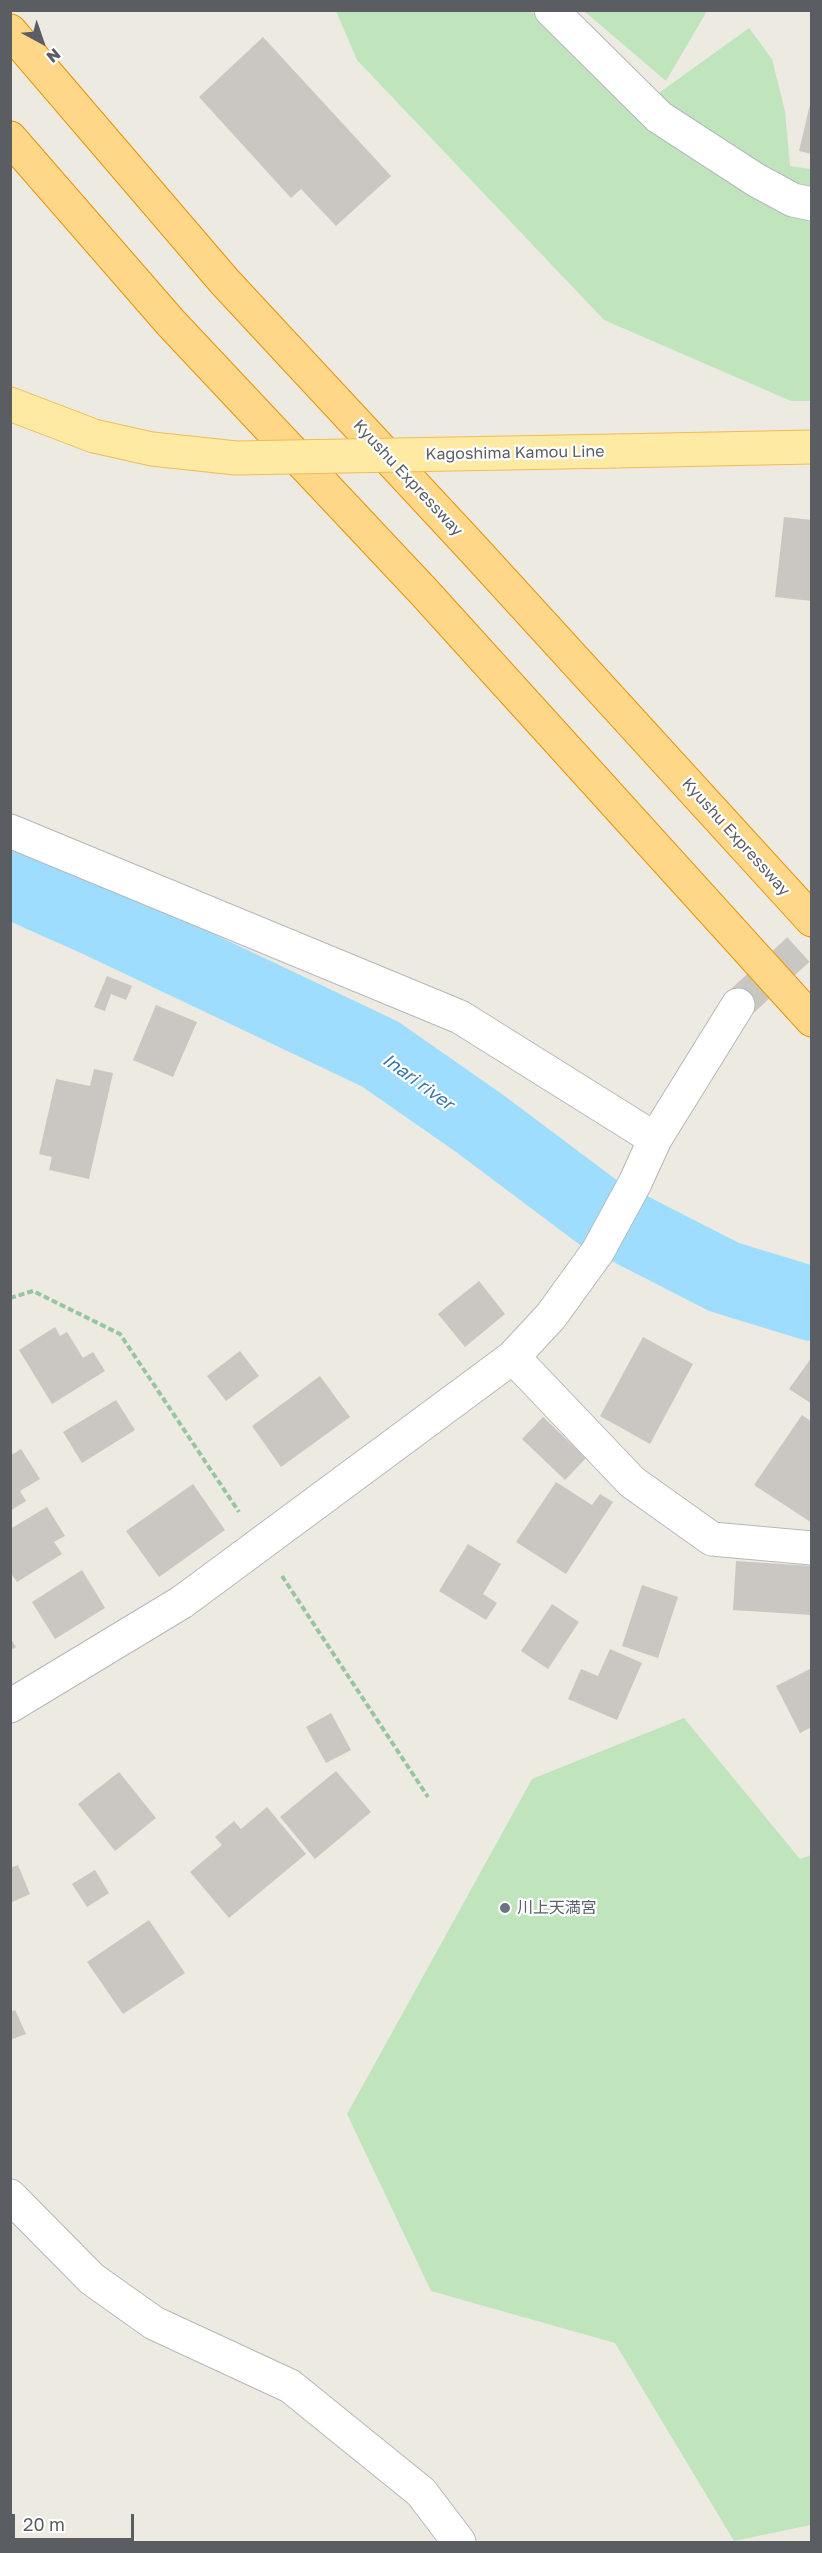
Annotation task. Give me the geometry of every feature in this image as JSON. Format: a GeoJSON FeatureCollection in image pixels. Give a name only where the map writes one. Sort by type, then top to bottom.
{"type":"FeatureCollection","features":[{"type":"Feature","properties":{"kind":"highway","name":"Kyushu Expressway"},"geometry":{"type":"LineString","coordinates":[[10,31],[225,282],[476,552],[812,920]]}},
{"type":"Feature","properties":{"kind":"highway"},"geometry":{"type":"LineString","coordinates":[[10,138],[171,323],[424,592],[812,1020]]}},
{"type":"Feature","properties":{"kind":"main road","name":"Kagoshima Kamou Line"},"geometry":{"type":"LineString","coordinates":[[10,404],[94,436],[153,450],[236,458],[812,447]]}},
{"type":"Feature","properties":{"kind":"street"},"geometry":{"type":"LineString","coordinates":[[550,10],[659,117],[756,180],[794,200],[812,204]]}},
{"type":"Feature","properties":{"kind":"street"},"geometry":{"type":"LineString","coordinates":[[10,831],[460,1017],[655,1140]]}},
{"type":"Feature","properties":{"kind":"street"},"geometry":{"type":"LineString","coordinates":[[10,1707],[182,1602],[513,1357],[551,1316],[598,1251],[635,1183],[655,1140],[738,1005]]}},
{"type":"Feature","properties":{"kind":"street"},"geometry":{"type":"LineString","coordinates":[[513,1357],[632,1482],[712,1539],[812,1548]]}},
{"type":"Feature","properties":{"kind":"street"},"geometry":{"type":"LineString","coordinates":[[10,2196],[92,2279],[154,2323],[290,2386],[421,2492],[459,2542]]}},
{"type":"Feature","properties":{"kind":"path"},"geometry":{"type":"LineString","coordinates":[[10,1298],[33,1291],[120,1334],[428,1797]]}},
{"type":"Feature","properties":{"kind":"green space"},"geometry":{"type":"Polygon","coordinates":[[[336,11],[530,11],[645,103],[749,28],[772,59],[785,111],[790,166],[811,169],[811,401],[791,401],[604,320],[357,60],[336,11]]]}},
{"type":"Feature","properties":{"kind":"green space"},"geometry":{"type":"Polygon","coordinates":[[[584,11],[707,11],[666,81],[584,11]]]}},
{"type":"Feature","properties":{"kind":"green space"},"geometry":{"type":"Polygon","coordinates":[[[684,1718],[800,1859],[811,1855],[811,2525],[734,2541],[615,2343],[431,2291],[347,2114],[532,1779],[684,1718]]]}},
{"type":"Feature","properties":{"kind":"building"},"geometry":{"type":"Polygon","coordinates":[[[263,37],[391,176],[336,226],[301,189],[291,198],[199,97],[263,37]]]}},
{"type":"Feature","properties":{"kind":"building"},"geometry":{"type":"Polygon","coordinates":[[[812,100],[812,154],[799,151],[812,100]]]}},
{"type":"Feature","properties":{"kind":"building"},"geometry":{"type":"Polygon","coordinates":[[[784,517],[812,520],[812,601],[775,597],[784,517]]]}},
{"type":"Feature","properties":{"kind":"building"},"geometry":{"type":"Polygon","coordinates":[[[107,976],[132,986],[126,1000],[111,994],[105,1011],[94,1007],[107,976]]]}},
{"type":"Feature","properties":{"kind":"building"},"geometry":{"type":"Polygon","coordinates":[[[156,1005],[197,1022],[173,1077],[133,1060],[156,1005]]]}},
{"type":"Feature","properties":{"kind":"building"},"geometry":{"type":"Polygon","coordinates":[[[94,1069],[113,1073],[89,1179],[49,1170],[52,1157],[39,1154],[56,1079],[90,1086],[94,1069]]]}},
{"type":"Feature","properties":{"kind":"building"},"geometry":{"type":"Polygon","coordinates":[[[479,1281],[505,1314],[465,1347],[438,1314],[479,1281]]]}},
{"type":"Feature","properties":{"kind":"building"},"geometry":{"type":"Polygon","coordinates":[[[55,1327],[60,1336],[67,1332],[83,1358],[93,1352],[105,1371],[52,1404],[19,1350],[55,1327]]]}},
{"type":"Feature","properties":{"kind":"building"},"geometry":{"type":"Polygon","coordinates":[[[643,1337],[693,1364],[650,1444],[600,1416],[643,1337]]]}},
{"type":"Feature","properties":{"kind":"building"},"geometry":{"type":"Polygon","coordinates":[[[240,1351],[259,1376],[226,1401],[207,1376],[240,1351]]]}},
{"type":"Feature","properties":{"kind":"building"},"geometry":{"type":"Polygon","coordinates":[[[812,1357],[812,1404],[789,1389],[812,1357]]]}},
{"type":"Feature","properties":{"kind":"building"},"geometry":{"type":"Polygon","coordinates":[[[320,1376],[350,1417],[281,1467],[252,1426],[320,1376]]]}},
{"type":"Feature","properties":{"kind":"building"},"geometry":{"type":"Polygon","coordinates":[[[116,1400],[135,1430],[82,1463],[63,1432],[116,1400]]]}},
{"type":"Feature","properties":{"kind":"building"},"geometry":{"type":"Polygon","coordinates":[[[802,1415],[812,1422],[812,1523],[754,1485],[802,1415]]]}},
{"type":"Feature","properties":{"kind":"building"},"geometry":{"type":"Polygon","coordinates":[[[543,1417],[586,1458],[565,1480],[522,1439],[543,1417]]]}},
{"type":"Feature","properties":{"kind":"building"},"geometry":{"type":"Polygon","coordinates":[[[21,1449],[40,1479],[20,1491],[26,1501],[10,1511],[10,1456],[21,1449]]]}},
{"type":"Feature","properties":{"kind":"building"},"geometry":{"type":"Polygon","coordinates":[[[556,1482],[592,1505],[600,1494],[613,1502],[566,1574],[516,1542],[556,1482]]]}},
{"type":"Feature","properties":{"kind":"building"},"geometry":{"type":"Polygon","coordinates":[[[193,1484],[225,1530],[159,1577],[126,1531],[193,1484]]]}},
{"type":"Feature","properties":{"kind":"building"},"geometry":{"type":"Polygon","coordinates":[[[47,1507],[65,1536],[54,1542],[62,1554],[17,1582],[10,1572],[10,1529],[47,1507]]]}},
{"type":"Feature","properties":{"kind":"building"},"geometry":{"type":"Polygon","coordinates":[[[468,1544],[501,1564],[483,1594],[497,1603],[486,1620],[439,1591],[468,1544]]]}},
{"type":"Feature","properties":{"kind":"building"},"geometry":{"type":"Polygon","coordinates":[[[736,1561],[812,1566],[812,1615],[733,1610],[736,1561]]]}},
{"type":"Feature","properties":{"kind":"building"},"geometry":{"type":"Polygon","coordinates":[[[82,1570],[105,1608],[55,1639],[32,1602],[82,1570]]]}},
{"type":"Feature","properties":{"kind":"building"},"geometry":{"type":"Polygon","coordinates":[[[642,1585],[678,1597],[658,1658],[622,1646],[642,1585]]]}},
{"type":"Feature","properties":{"kind":"building"},"geometry":{"type":"Polygon","coordinates":[[[552,1604],[579,1622],[548,1669],[521,1651],[552,1604]]]}},
{"type":"Feature","properties":{"kind":"building"},"geometry":{"type":"Polygon","coordinates":[[[10,1638],[16,1647],[10,1651],[10,1638]]]}},
{"type":"Feature","properties":{"kind":"building"},"geometry":{"type":"Polygon","coordinates":[[[610,1649],[642,1663],[617,1720],[568,1699],[581,1669],[598,1676],[610,1649]]]}},
{"type":"Feature","properties":{"kind":"building"},"geometry":{"type":"Polygon","coordinates":[[[812,1668],[812,1727],[800,1733],[776,1686],[812,1668]]]}},
{"type":"Feature","properties":{"kind":"building"},"geometry":{"type":"Polygon","coordinates":[[[331,1713],[351,1750],[326,1763],[306,1727],[331,1713]]]}},
{"type":"Feature","properties":{"kind":"building"},"geometry":{"type":"Polygon","coordinates":[[[336,1771],[371,1812],[315,1859],[280,1817],[336,1771]]]}},
{"type":"Feature","properties":{"kind":"building"},"geometry":{"type":"Polygon","coordinates":[[[119,1772],[156,1818],[115,1851],[78,1804],[119,1772]]]}},
{"type":"Feature","properties":{"kind":"building"},"geometry":{"type":"Polygon","coordinates":[[[267,1807],[306,1854],[229,1918],[190,1872],[222,1845],[215,1837],[234,1821],[241,1829],[267,1807]]]}},
{"type":"Feature","properties":{"kind":"building"},"geometry":{"type":"Polygon","coordinates":[[[18,1865],[30,1894],[10,1903],[10,1868],[18,1865]]]}},
{"type":"Feature","properties":{"kind":"building"},"geometry":{"type":"Polygon","coordinates":[[[95,1870],[109,1893],[87,1907],[72,1884],[95,1870]]]}},
{"type":"Feature","properties":{"kind":"building"},"geometry":{"type":"Polygon","coordinates":[[[149,1920],[185,1973],[123,2014],[87,1962],[149,1920]]]}},
{"type":"Feature","properties":{"kind":"building"},"geometry":{"type":"Polygon","coordinates":[[[15,2010],[26,2034],[10,2040],[10,2012],[15,2010]]]}},
{"type":"Feature","properties":{"kind":"waterway","name":"Inari river"},"geometry":{"type":"LineString","coordinates":[[10,881],[102,922],[380,1054],[479,1123],[599,1213],[724,1277],[812,1304]]}},
{"type":"Feature","properties":{"kind":"tunnel"},"geometry":{"type":"LineString","coordinates":[[738,1005],[812,937]]}},
{"type":"Feature","properties":{"kind":"place","name":"川上天満宮"},"geometry":{"type":"Point","coordinates":[505,1908]}}]}
